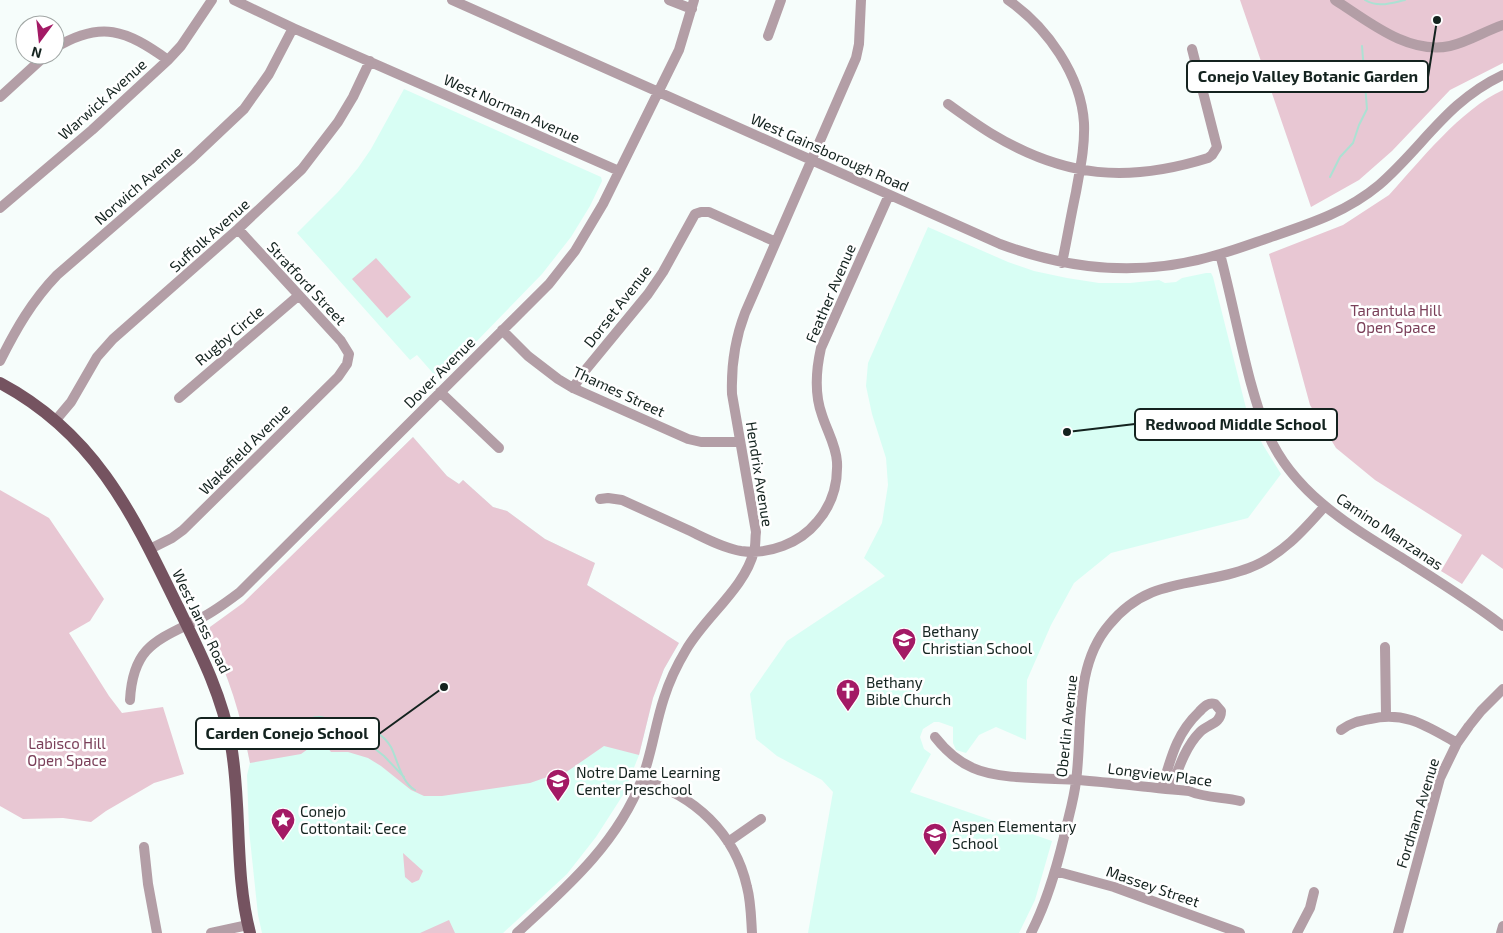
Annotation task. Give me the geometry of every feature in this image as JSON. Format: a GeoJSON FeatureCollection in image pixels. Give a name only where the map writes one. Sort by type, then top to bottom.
{"type":"FeatureCollection","features":[{"type":"Feature","properties":{"kind":"main road","name":"West Janss Road"},"geometry":{"type":"LineString","coordinates":[[0,383],[38,406],[55,421],[78,442],[112,484],[150,549],[213,681],[228,726],[235,770],[240,863],[249,929]]}},
{"type":"Feature","properties":{"kind":"street","name":"Warwick Avenue"},"geometry":{"type":"LineString","coordinates":[[0,208],[92,130],[168,60],[181,46],[212,0]]}},
{"type":"Feature","properties":{"kind":"street","name":"West Norman Avenue"},"geometry":{"type":"LineString","coordinates":[[234,0],[293,28],[618,171]]}},
{"type":"Feature","properties":{"kind":"street","name":"West Gainsborough Road"},"geometry":{"type":"LineString","coordinates":[[452,0],[1000,244],[1024,253],[1062,263],[1089,267],[1129,268],[1164,266],[1215,256],[1320,220],[1352,204],[1380,184],[1459,102],[1475,90],[1503,75]]}},
{"type":"Feature","properties":{"kind":"street"},"geometry":{"type":"LineString","coordinates":[[669,0],[693,4]]}},
{"type":"Feature","properties":{"kind":"street"},"geometry":{"type":"LineString","coordinates":[[768,36],[781,0]]}},
{"type":"Feature","properties":{"kind":"street","name":"Hendrix Avenue"},"geometry":{"type":"LineString","coordinates":[[517,933],[579,875],[610,839],[642,780],[663,699],[676,669],[696,634],[736,586],[754,551],[756,532],[732,394],[731,374],[733,356],[742,321],[856,58],[861,0]]}},
{"type":"Feature","properties":{"kind":"street"},"geometry":{"type":"LineString","coordinates":[[1008,0],[1041,30],[1063,58],[1080,98],[1084,122],[1083,156],[1062,263]]}},
{"type":"Feature","properties":{"kind":"street"},"geometry":{"type":"LineString","coordinates":[[1336,0],[1386,32],[1410,43],[1422,46],[1448,46],[1460,43],[1503,25]]}},
{"type":"Feature","properties":{"kind":"street","name":"Dover Avenue"},"geometry":{"type":"LineString","coordinates":[[130,700],[135,668],[141,656],[158,639],[218,608],[240,592],[549,284],[575,251],[603,204],[682,42],[693,4]]}},
{"type":"Feature","properties":{"kind":"street","name":"Norwich Avenue"},"geometry":{"type":"LineString","coordinates":[[0,361],[23,317],[42,291],[57,275],[190,160],[244,109],[269,74],[293,28]]}},
{"type":"Feature","properties":{"kind":"street"},"geometry":{"type":"LineString","coordinates":[[65,43],[91,32],[114,32],[138,40],[168,60]]}},
{"type":"Feature","properties":{"kind":"street"},"geometry":{"type":"LineString","coordinates":[[948,104],[991,134],[1018,149],[1044,160],[1080,170],[1113,174],[1136,174],[1171,168],[1196,162],[1212,155],[1217,147],[1192,49]]}},
{"type":"Feature","properties":{"kind":"street","name":"Suffolk Avenue"},"geometry":{"type":"LineString","coordinates":[[55,421],[71,402],[103,349],[287,185],[302,169],[325,141],[353,97],[370,61]]}},
{"type":"Feature","properties":{"kind":"street"},"geometry":{"type":"LineString","coordinates":[[0,96],[35,65]]}},
{"type":"Feature","properties":{"kind":"street","name":"Feather Avenue"},"geometry":{"type":"LineString","coordinates":[[600,499],[622,500],[710,540],[741,551],[777,548],[792,542],[804,535],[824,514],[832,498],[836,483],[836,451],[821,412],[816,382],[821,348],[889,195]]}},
{"type":"Feature","properties":{"kind":"street","name":"Dorset Avenue"},"geometry":{"type":"LineString","coordinates":[[573,388],[583,373],[648,294],[663,272],[694,214],[708,212],[776,242]]}},
{"type":"Feature","properties":{"kind":"street","name":"Stratford Street"},"geometry":{"type":"LineString","coordinates":[[238,229],[347,349],[349,360]]}},
{"type":"Feature","properties":{"kind":"street","name":"Camino Manzanas"},"geometry":{"type":"LineString","coordinates":[[1215,256],[1259,410],[1279,455],[1324,506],[1351,527],[1464,598],[1503,626]]}},
{"type":"Feature","properties":{"kind":"street","name":"Rugby Circle"},"geometry":{"type":"LineString","coordinates":[[179,398],[298,296]]}},
{"type":"Feature","properties":{"kind":"street","name":"Thames Street"},"geometry":{"type":"LineString","coordinates":[[502,330],[544,370],[573,388],[688,439],[701,442],[739,442]]}},
{"type":"Feature","properties":{"kind":"street","name":"Wakefield Avenue"},"geometry":{"type":"LineString","coordinates":[[150,549],[183,530],[338,377],[349,360]]}},
{"type":"Feature","properties":{"kind":"street"},"geometry":{"type":"LineString","coordinates":[[440,392],[499,448]]}},
{"type":"Feature","properties":{"kind":"street","name":"Oberlin Avenue"},"geometry":{"type":"LineString","coordinates":[[1031,933],[1045,904],[1055,871],[1076,780],[1087,671],[1092,652],[1108,625],[1133,602],[1148,593],[1170,586],[1249,568],[1266,560],[1294,540],[1324,506]]}},
{"type":"Feature","properties":{"kind":"street"},"geometry":{"type":"LineString","coordinates":[[1385,647],[1386,716]]}},
{"type":"Feature","properties":{"kind":"street","name":"Fordham Avenue"},"geometry":{"type":"LineString","coordinates":[[1398,933],[1440,778],[1457,743],[1481,711],[1503,689]]}},
{"type":"Feature","properties":{"kind":"street"},"geometry":{"type":"LineString","coordinates":[[1212,702],[1221,711],[1221,716],[1218,721],[1198,734],[1167,789],[1175,744],[1189,721],[1212,702]]}},
{"type":"Feature","properties":{"kind":"street"},"geometry":{"type":"LineString","coordinates":[[1341,730],[1357,721],[1386,716],[1414,721],[1457,743]]}},
{"type":"Feature","properties":{"kind":"street","name":"Longview Place"},"geometry":{"type":"LineString","coordinates":[[936,737],[947,752],[959,761],[974,769],[991,774],[1189,791],[1240,801]]}},
{"type":"Feature","properties":{"kind":"street"},"geometry":{"type":"LineString","coordinates":[[642,780],[668,789],[702,811],[728,842],[739,863],[747,885],[752,933]]}},
{"type":"Feature","properties":{"kind":"street"},"geometry":{"type":"LineString","coordinates":[[728,842],[761,819]]}},
{"type":"Feature","properties":{"kind":"street"},"geometry":{"type":"LineString","coordinates":[[144,847],[148,884],[157,933]]}},
{"type":"Feature","properties":{"kind":"street","name":"Massey Street"},"geometry":{"type":"LineString","coordinates":[[1055,871],[1114,887],[1240,933]]}},
{"type":"Feature","properties":{"kind":"street"},"geometry":{"type":"LineString","coordinates":[[1297,933],[1310,908],[1314,892]]}},
{"type":"Feature","properties":{"kind":"street"},"geometry":{"type":"LineString","coordinates":[[1501,933],[1503,926]]}},
{"type":"Feature","properties":{"kind":"street"},"geometry":{"type":"LineString","coordinates":[[211,933],[249,929]]}},
{"type":"Feature","properties":{"kind":"shaded area"},"geometry":{"type":"Polygon","coordinates":[[[404,89],[601,177],[602,181],[590,206],[571,237],[542,274],[439,380],[417,355],[410,360],[297,233],[338,192],[358,168],[371,149],[404,89]]]}},
{"type":"Feature","properties":{"kind":"shaded area"},"geometry":{"type":"Polygon","coordinates":[[[928,227],[1008,262],[1034,271],[1067,278],[1099,283],[1130,283],[1159,280],[1165,283],[1211,273],[1249,420],[1281,474],[1248,518],[1111,553],[1074,583],[1051,625],[1027,680],[1026,740],[996,727],[979,735],[966,753],[956,750],[953,743],[953,727],[934,722],[923,729],[920,737],[924,749],[931,754],[910,792],[1052,841],[1035,900],[1019,933],[808,933],[833,792],[822,780],[777,756],[756,739],[750,694],[787,641],[885,576],[864,558],[882,523],[888,485],[886,458],[872,414],[866,386],[868,363],[928,227]]]}},
{"type":"Feature","properties":{"kind":"shaded area"},"geometry":{"type":"Polygon","coordinates":[[[413,437],[447,476],[459,484],[463,480],[493,507],[507,511],[545,539],[595,563],[587,585],[679,643],[664,669],[653,698],[639,755],[623,795],[596,837],[567,874],[503,933],[262,933],[258,915],[249,830],[247,775],[250,763],[237,704],[216,649],[207,632],[210,627],[243,604],[413,437]]]}},
{"type":"Feature","properties":{"kind":"green space"},"geometry":{"type":"Polygon","coordinates":[[[1240,0],[1503,0],[1503,63],[1450,90],[1392,151],[1359,180],[1311,207],[1240,0]]]}},
{"type":"Feature","properties":{"kind":"green space","name":"Tarantula Hill Open Space"},"geometry":{"type":"Polygon","coordinates":[[[1503,90],[1503,569],[1482,554],[1462,584],[1441,571],[1462,535],[1375,480],[1336,448],[1310,405],[1269,254],[1343,225],[1389,195],[1457,123],[1487,99],[1503,90]]]}},
{"type":"Feature","properties":{"kind":"green space"},"geometry":{"type":"Polygon","coordinates":[[[376,258],[411,297],[387,318],[352,279],[376,258]]]}},
{"type":"Feature","properties":{"kind":"green space"},"geometry":{"type":"Polygon","coordinates":[[[413,437],[447,476],[459,484],[463,480],[493,507],[507,511],[545,539],[595,563],[587,585],[679,643],[664,669],[653,698],[639,755],[604,746],[565,773],[530,783],[442,796],[424,796],[411,790],[368,758],[348,752],[331,752],[327,747],[308,749],[301,754],[250,763],[243,729],[233,696],[222,664],[207,632],[210,627],[243,603],[413,437]]]}},
{"type":"Feature","properties":{"kind":"green space","name":"Labisco Hill Open Space"},"geometry":{"type":"Polygon","coordinates":[[[0,490],[49,518],[104,599],[90,621],[69,633],[122,713],[163,707],[184,774],[154,783],[91,822],[63,818],[23,819],[0,806],[0,490]]]}},
{"type":"Feature","properties":{"kind":"green space"},"geometry":{"type":"Polygon","coordinates":[[[403,853],[423,871],[419,880],[412,883],[405,877],[403,853]]]}},
{"type":"Feature","properties":{"kind":"green space"},"geometry":{"type":"Polygon","coordinates":[[[449,920],[455,933],[420,933],[449,920]]]}},
{"type":"Feature","properties":{"kind":"waterway"},"geometry":{"type":"LineString","coordinates":[[1365,0],[1375,4],[1405,0]]}},
{"type":"Feature","properties":{"kind":"waterway"},"geometry":{"type":"LineString","coordinates":[[1330,177],[1340,157],[1353,143],[1367,109],[1362,46]]}},
{"type":"Feature","properties":{"kind":"waterway"},"geometry":{"type":"LineString","coordinates":[[285,728],[310,718],[321,717],[341,726],[361,727],[371,730],[388,742],[403,777],[415,790]]}},
{"type":"Feature","properties":{"kind":"waterway"},"geometry":{"type":"LineString","coordinates":[[253,742],[262,745],[294,744],[316,734],[344,741],[369,744],[384,756],[404,777]]}},
{"type":"Feature","properties":{"kind":"place","name":"Conejo Valley Botanic Garden"},"geometry":{"type":"Point","coordinates":[1437,20]}},
{"type":"Feature","properties":{"kind":"place","name":"Redwood Middle School"},"geometry":{"type":"Point","coordinates":[1067,432]}},
{"type":"Feature","properties":{"kind":"place","name":"Bethany Christian School"},"geometry":{"type":"Point","coordinates":[904,661]}},
{"type":"Feature","properties":{"kind":"place","name":"Carden Conejo School"},"geometry":{"type":"Point","coordinates":[444,687]}},
{"type":"Feature","properties":{"kind":"place","name":"Bethany Bible Church"},"geometry":{"type":"Point","coordinates":[848,712]}},
{"type":"Feature","properties":{"kind":"place","name":"Notre Dame Learning Center Preschool"},"geometry":{"type":"Point","coordinates":[558,802]}},
{"type":"Feature","properties":{"kind":"place","name":"Conejo Cottontail: Cece"},"geometry":{"type":"Point","coordinates":[283,841]}},
{"type":"Feature","properties":{"kind":"place","name":"Aspen Elementary School"},"geometry":{"type":"Point","coordinates":[935,856]}}]}
